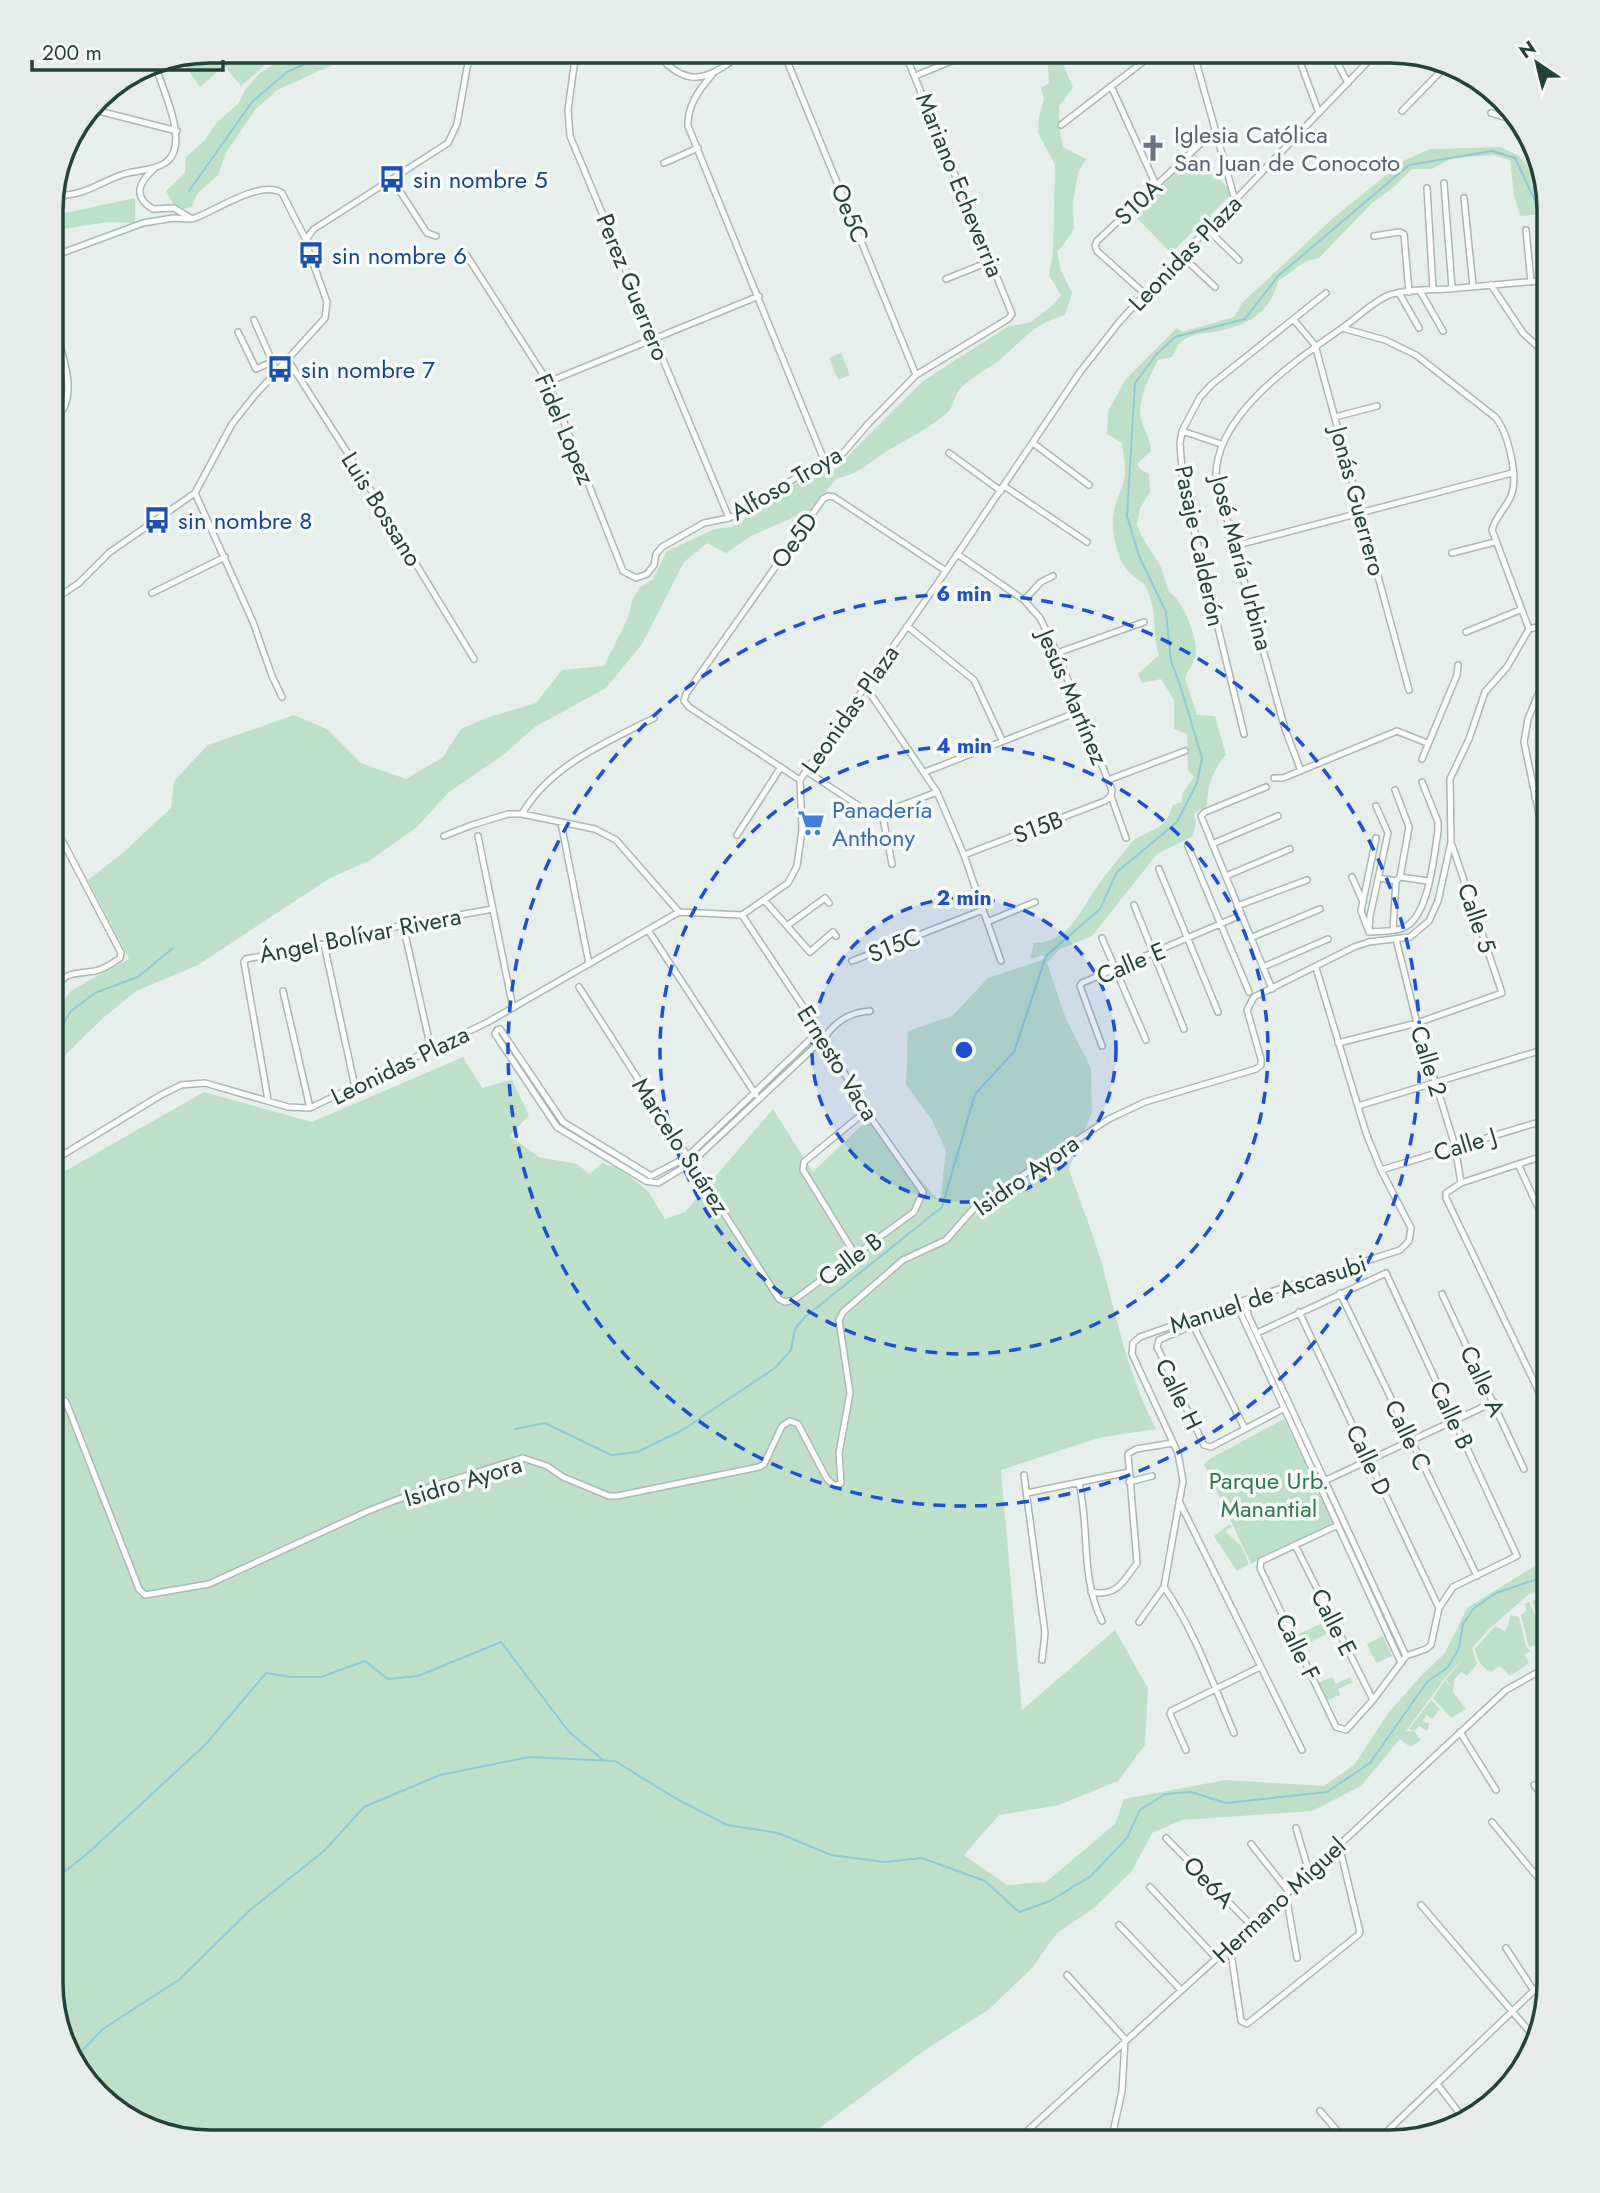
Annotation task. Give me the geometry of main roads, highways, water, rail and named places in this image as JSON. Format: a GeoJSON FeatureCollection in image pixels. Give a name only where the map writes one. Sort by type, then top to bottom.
{"type":"FeatureCollection","features":[{"type":"Feature","properties":{"kind":"waterway"},"geometry":{"type":"LineString","coordinates":[[189,191],[252,102],[287,72],[307,63]]}},
{"type":"Feature","properties":{"kind":"waterway"},"geometry":{"type":"LineString","coordinates":[[515,1429],[545,1423],[611,1455],[637,1452],[681,1431],[775,1368],[791,1350],[795,1329],[805,1317],[942,1207],[975,1094],[1014,1052],[1046,956],[1100,909],[1117,872],[1177,822],[1197,783],[1202,758],[1171,661],[1166,612],[1139,556],[1127,516],[1135,383],[1156,355],[1175,337],[1245,319],[1278,276],[1409,165],[1492,151],[1515,158],[1537,204]]}},
{"type":"Feature","properties":{"kind":"waterway"},"geometry":{"type":"LineString","coordinates":[[63,1024],[71,1011],[95,993],[138,977],[173,948]]}},
{"type":"Feature","properties":{"kind":"waterway"},"geometry":{"type":"LineString","coordinates":[[81,2052],[103,2029],[180,1979],[250,1910],[325,1850],[364,1807],[440,1775],[529,1757],[615,1761],[675,1798],[727,1825],[778,1833],[831,1855],[884,1862],[922,1858],[985,1881],[1019,1912],[1050,1901],[1091,1876],[1127,1838],[1140,1810],[1165,1794],[1191,1792],[1226,1803],[1327,1792],[1370,1763],[1427,1682],[1448,1667],[1459,1648],[1463,1624],[1474,1608],[1496,1593],[1537,1579]]}},
{"type":"Feature","properties":{"kind":"waterway"},"geometry":{"type":"LineString","coordinates":[[63,1873],[87,1854],[206,1744],[266,1673],[291,1677],[321,1677],[365,1661],[388,1679],[418,1676],[501,1642],[569,1732],[603,1760]]}},
{"type":"Feature","properties":{"kind":"place","name":"Iglesia Católica San Juan de Conocoto"},"geometry":{"type":"Point","coordinates":[1153,148]}},
{"type":"Feature","properties":{"kind":"place","name":"sin nombre 5"},"geometry":{"type":"Point","coordinates":[392,179]}},
{"type":"Feature","properties":{"kind":"place","name":"sin nombre 6"},"geometry":{"type":"Point","coordinates":[311,255]}},
{"type":"Feature","properties":{"kind":"place","name":"sin nombre 7"},"geometry":{"type":"Point","coordinates":[280,369]}},
{"type":"Feature","properties":{"kind":"place","name":"sin nombre 8"},"geometry":{"type":"Point","coordinates":[157,520]}},
{"type":"Feature","properties":{"kind":"place","name":"Panadería Anthony"},"geometry":{"type":"Point","coordinates":[811,823]}},
{"type":"Feature","properties":{"kind":"park label","name":"Parque Urb. Manantial"},"geometry":{"type":"Point","coordinates":[1269,1494]}}]}
